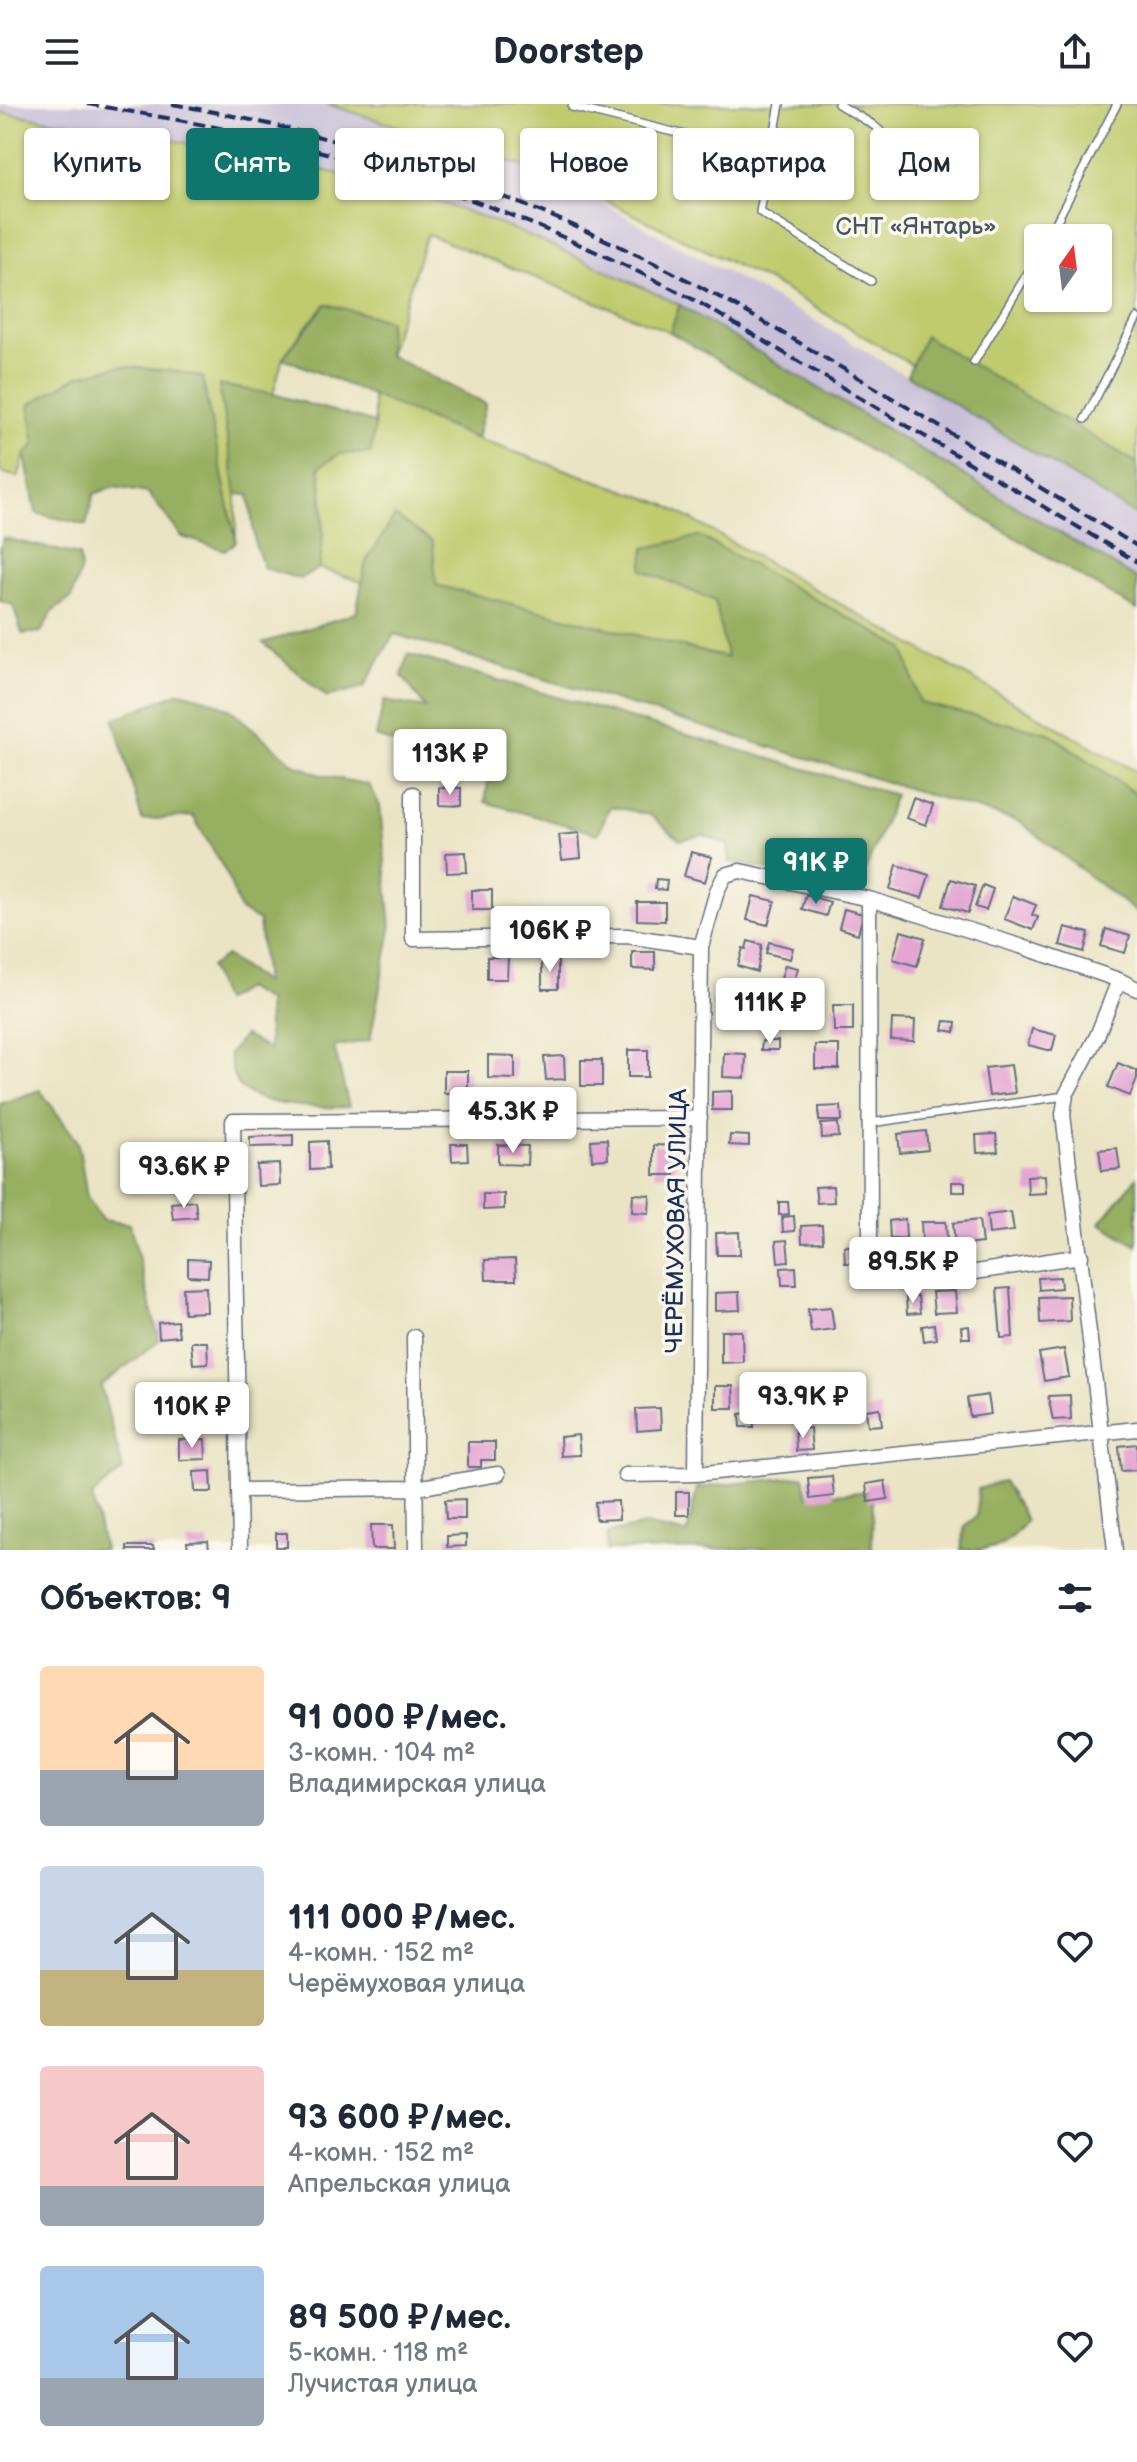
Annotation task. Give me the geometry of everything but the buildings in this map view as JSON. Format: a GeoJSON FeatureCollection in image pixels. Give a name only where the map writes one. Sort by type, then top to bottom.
{"type":"FeatureCollection","features":[{"type":"Feature","properties":{"kind":"street"},"geometry":{"type":"LineString","coordinates":[[413,794],[413,939],[627,936],[701,947]]}},
{"type":"Feature","properties":{"kind":"street","name":"ЧЕРЁМУХОВАЯ УЛИЦА"},"geometry":{"type":"LineString","coordinates":[[696,1474],[701,947],[717,891],[725,875],[740,871],[869,899]]}},
{"type":"Feature","properties":{"kind":"street"},"geometry":{"type":"LineString","coordinates":[[1081,1256],[903,1283],[883,1279],[873,1266],[870,1247],[869,899],[1119,980],[1137,989]]}},
{"type":"Feature","properties":{"kind":"street"},"geometry":{"type":"LineString","coordinates":[[1115,1550],[1063,1114],[1066,1095],[1097,1036],[1119,980]]}},
{"type":"Feature","properties":{"kind":"street"},"geometry":{"type":"LineString","coordinates":[[240,1550],[233,1121],[700,1118]]}},
{"type":"Feature","properties":{"kind":"street"},"geometry":{"type":"LineString","coordinates":[[414,1337],[416,1550]]}},
{"type":"Feature","properties":{"kind":"street"},"geometry":{"type":"LineString","coordinates":[[625,1475],[696,1474],[1137,1429]]}},
{"type":"Feature","properties":{"kind":"street"},"geometry":{"type":"LineString","coordinates":[[240,1490],[416,1488],[498,1474]]}},
{"type":"Feature","properties":{"kind":"lane"},"geometry":{"type":"LineString","coordinates":[[775,128],[780,104]]}},
{"type":"Feature","properties":{"kind":"lane"},"geometry":{"type":"LineString","coordinates":[[838,104],[880,128]]}},
{"type":"Feature","properties":{"kind":"lane"},"geometry":{"type":"LineString","coordinates":[[1055,224],[1117,104]]}},
{"type":"Feature","properties":{"kind":"lane"},"geometry":{"type":"LineString","coordinates":[[572,107],[673,132]]}},
{"type":"Feature","properties":{"kind":"lane"},"geometry":{"type":"LineString","coordinates":[[762,200],[760,212],[871,281]]}},
{"type":"Feature","properties":{"kind":"lane"},"geometry":{"type":"LineString","coordinates":[[974,362],[1024,279]]}},
{"type":"Feature","properties":{"kind":"lane"},"geometry":{"type":"LineString","coordinates":[[1085,419],[1137,318]]}},
{"type":"Feature","properties":{"kind":"lane"},"geometry":{"type":"LineString","coordinates":[[870,1123],[1066,1095]]}},
{"type":"Feature","properties":{"kind":"shaded area"},"geometry":{"type":"Polygon","coordinates":[[[0,104],[326,104],[403,128],[335,128],[335,175],[319,171],[319,128],[186,128],[186,144],[170,141],[170,128],[97,128],[0,112],[0,104]]]}},
{"type":"Feature","properties":{"kind":"shaded area"},"geometry":{"type":"Polygon","coordinates":[[[504,160],[520,165],[520,200],[598,200],[822,325],[1137,516],[1137,579],[680,305],[534,237],[431,200],[504,200],[504,160]]]}},
{"type":"Feature","properties":{"kind":"green space","name":"СНТ «Янтарь»"},"geometry":{"type":"Polygon","coordinates":[[[327,104],[1137,104],[1137,498],[780,287],[604,200],[657,200],[657,128],[520,128],[520,165],[504,160],[504,128],[403,128],[327,104]]]}},
{"type":"Feature","properties":{"kind":"green space"},"geometry":{"type":"Polygon","coordinates":[[[0,112],[97,128],[24,128],[24,200],[170,200],[170,140],[186,143],[186,200],[319,200],[319,169],[335,173],[335,200],[432,200],[553,246],[680,305],[670,332],[427,234],[388,355],[326,304],[283,357],[273,394],[219,386],[236,494],[236,542],[201,377],[36,444],[25,455],[18,477],[0,472],[0,112]]]}},
{"type":"Feature","properties":{"kind":"green space"},"geometry":{"type":"Polygon","coordinates":[[[326,304],[389,320],[388,355],[486,404],[477,439],[283,358],[326,304]]]}},
{"type":"Feature","properties":{"kind":"green space"},"geometry":{"type":"Polygon","coordinates":[[[680,305],[1137,579],[1137,610],[670,332],[680,305]]]}},
{"type":"Feature","properties":{"kind":"green space"},"geometry":{"type":"Polygon","coordinates":[[[925,336],[1137,463],[1137,516],[907,375],[925,336]]]}},
{"type":"Feature","properties":{"kind":"green space"},"geometry":{"type":"Polygon","coordinates":[[[118,366],[175,371],[202,377],[236,542],[225,550],[182,537],[148,493],[113,487],[94,494],[86,525],[36,513],[25,455],[35,444],[29,405],[78,376],[118,366]]]}},
{"type":"Feature","properties":{"kind":"green space"},"geometry":{"type":"Polygon","coordinates":[[[219,385],[273,394],[375,423],[371,453],[339,454],[319,467],[323,518],[319,568],[300,579],[264,568],[255,544],[249,495],[236,494],[219,385]]]}},
{"type":"Feature","properties":{"kind":"green space"},"geometry":{"type":"Polygon","coordinates":[[[372,395],[477,439],[664,504],[1137,772],[1137,795],[1049,733],[920,703],[715,601],[728,658],[435,585],[366,562],[362,582],[319,568],[324,517],[319,467],[375,423],[372,395]]]}},
{"type":"Feature","properties":{"kind":"green space"},"geometry":{"type":"Polygon","coordinates":[[[395,516],[433,542],[436,585],[727,658],[715,601],[642,570],[645,548],[699,536],[904,648],[920,703],[1049,733],[1137,795],[1137,913],[1020,822],[394,634],[364,687],[327,697],[263,643],[356,613],[366,562],[395,516]]]}},
{"type":"Feature","properties":{"kind":"green space"},"geometry":{"type":"Polygon","coordinates":[[[3,538],[79,555],[81,569],[71,598],[53,611],[41,632],[22,634],[13,605],[0,601],[0,549],[3,538]]]}},
{"type":"Feature","properties":{"kind":"green space"},"geometry":{"type":"Polygon","coordinates":[[[408,654],[895,795],[859,887],[730,862],[728,845],[704,835],[680,840],[650,815],[610,806],[598,834],[485,802],[489,775],[376,737],[384,701],[426,708],[402,676],[408,654]]]}},
{"type":"Feature","properties":{"kind":"green space"},"geometry":{"type":"Polygon","coordinates":[[[180,692],[210,700],[231,710],[294,764],[321,775],[369,785],[380,806],[391,929],[370,1040],[334,1047],[349,1107],[307,1107],[275,1102],[247,1093],[234,1078],[229,1054],[244,1035],[269,1050],[267,1001],[245,988],[223,1001],[210,967],[226,956],[265,983],[259,921],[240,910],[227,874],[193,816],[142,820],[114,719],[180,692]]]}},
{"type":"Feature","properties":{"kind":"green space"},"geometry":{"type":"Polygon","coordinates":[[[40,1090],[78,1142],[87,1197],[102,1220],[130,1224],[159,1340],[101,1386],[123,1470],[92,1496],[104,1550],[0,1550],[0,1104],[40,1090]]]}},
{"type":"Feature","properties":{"kind":"green space"},"geometry":{"type":"Polygon","coordinates":[[[1137,1177],[1137,1246],[1100,1223],[1137,1177]]]}},
{"type":"Feature","properties":{"kind":"green space"},"geometry":{"type":"Polygon","coordinates":[[[804,1476],[807,1496],[873,1491],[872,1548],[607,1550],[608,1533],[646,1525],[687,1534],[697,1488],[804,1476]]]}},
{"type":"Feature","properties":{"kind":"green space"},"geometry":{"type":"Polygon","coordinates":[[[1003,1481],[1026,1520],[998,1546],[961,1550],[965,1526],[977,1516],[978,1489],[1003,1481]]]}},
{"type":"Feature","properties":{"kind":"railway"},"geometry":{"type":"LineString","coordinates":[[87,104],[237,132],[374,167],[516,217],[608,257],[698,302],[1137,562]]}},
{"type":"Feature","properties":{"kind":"railway"},"geometry":{"type":"LineString","coordinates":[[172,104],[231,115],[346,144],[460,181],[571,224],[653,262],[789,337],[1137,546]]}}]}
